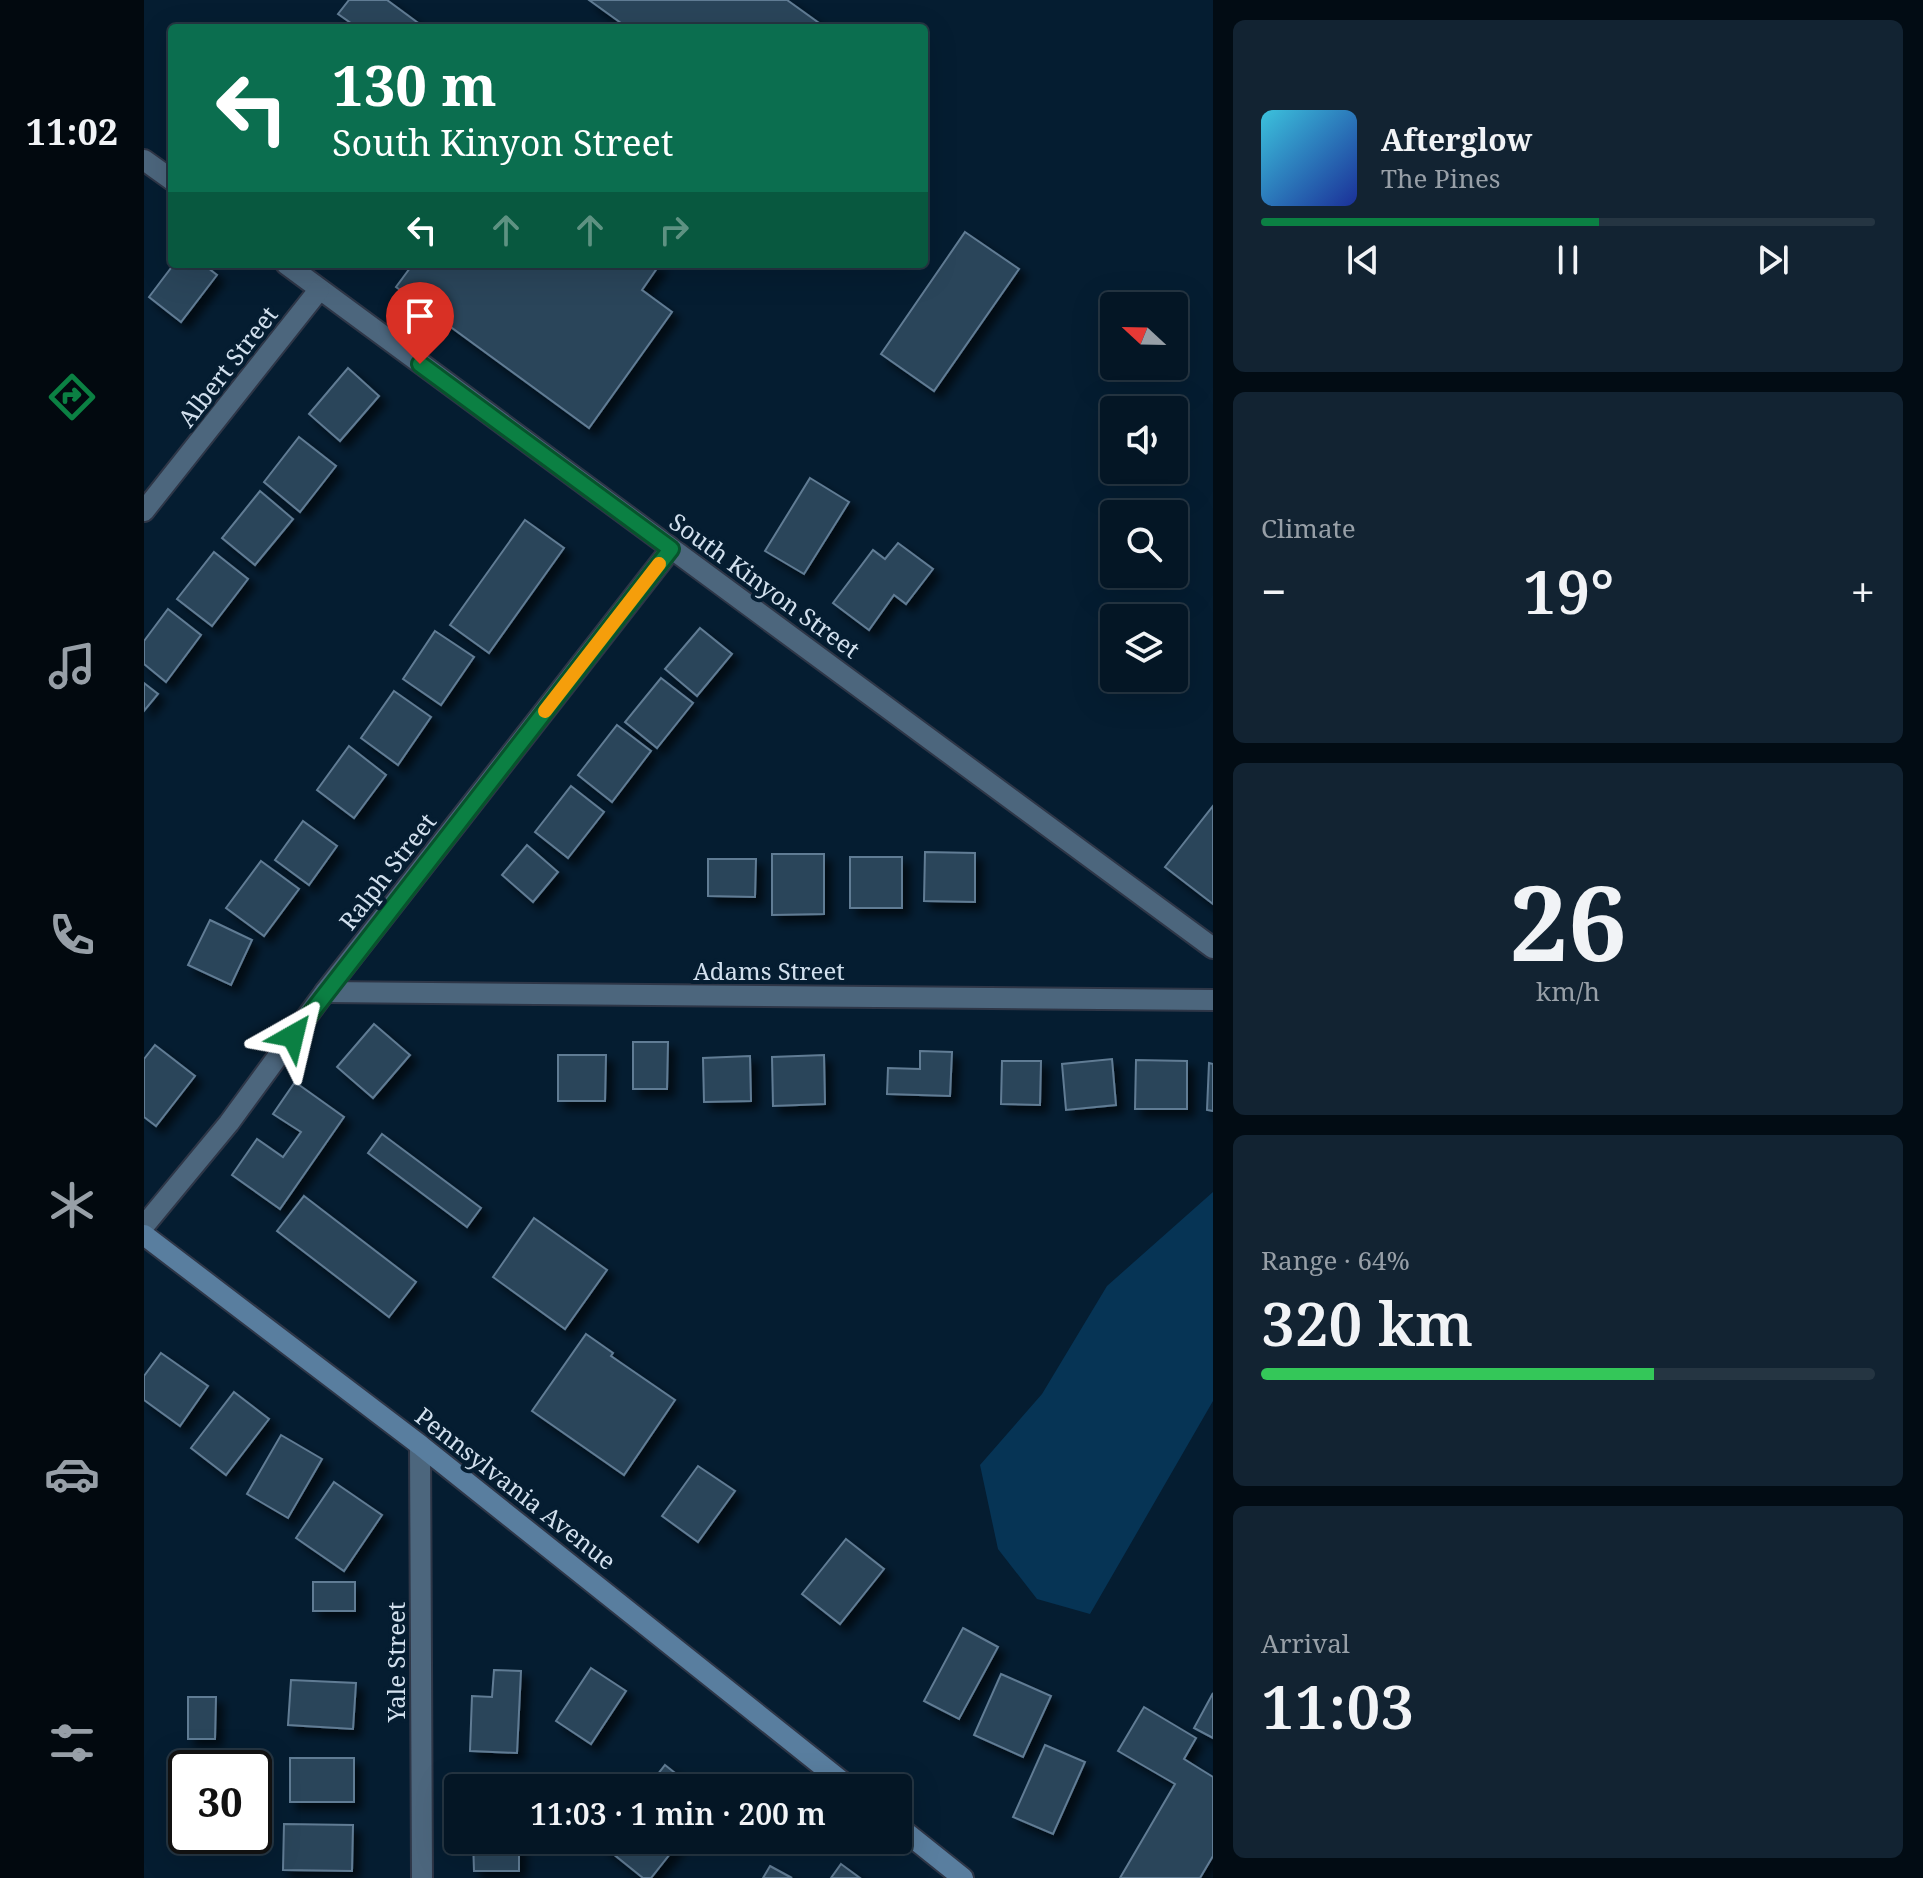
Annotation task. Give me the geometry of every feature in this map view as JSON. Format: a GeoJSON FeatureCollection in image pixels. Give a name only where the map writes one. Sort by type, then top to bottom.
{"type":"FeatureCollection","features":[{"type":"Feature","properties":{"kind":"main road","name":"Pennsylvania Avenue"},"geometry":{"type":"LineString","coordinates":[[144,1235],[420,1445],[832,1774]]}},
{"type":"Feature","properties":{"kind":"main road"},"geometry":{"type":"LineString","coordinates":[[912,1837],[963,1878]]}},
{"type":"Feature","properties":{"kind":"street"},"geometry":{"type":"LineString","coordinates":[[144,160],[168,177]]}},
{"type":"Feature","properties":{"kind":"street","name":"South Kinyon Street"},"geometry":{"type":"LineString","coordinates":[[291,268],[1213,948]]}},
{"type":"Feature","properties":{"kind":"street","name":"Albert Street"},"geometry":{"type":"LineString","coordinates":[[144,511],[319,290]]}},
{"type":"Feature","properties":{"kind":"street","name":"Ralph Street"},"geometry":{"type":"LineString","coordinates":[[144,1226],[229,1123],[325,992],[671,549]]}},
{"type":"Feature","properties":{"kind":"street","name":"Adams Street"},"geometry":{"type":"LineString","coordinates":[[325,992],[1213,1000]]}},
{"type":"Feature","properties":{"kind":"street","name":"Yale Street"},"geometry":{"type":"LineString","coordinates":[[420,1445],[422,1878]]}},
{"type":"Feature","properties":{"kind":"shaded area"},"geometry":{"type":"Polygon","coordinates":[[[1213,1192],[1213,1401],[1090,1614],[1037,1599],[998,1549],[980,1465],[1042,1394],[1107,1286],[1213,1192]]]}},
{"type":"Feature","properties":{"kind":"building"},"geometry":{"type":"Polygon","coordinates":[[[349,0],[387,0],[420,24],[352,24],[338,14],[349,0]]]}},
{"type":"Feature","properties":{"kind":"building"},"geometry":{"type":"Polygon","coordinates":[[[589,0],[787,0],[820,24],[622,24],[589,0]]]}},
{"type":"Feature","properties":{"kind":"building"},"geometry":{"type":"Polygon","coordinates":[[[965,232],[1019,269],[934,391],[881,354],[965,232]]]}},
{"type":"Feature","properties":{"kind":"building"},"geometry":{"type":"Polygon","coordinates":[[[171,268],[208,268],[217,275],[181,322],[149,297],[171,268]]]}},
{"type":"Feature","properties":{"kind":"building"},"geometry":{"type":"Polygon","coordinates":[[[410,268],[657,268],[642,290],[672,312],[589,428],[396,287],[410,268]]]}},
{"type":"Feature","properties":{"kind":"building"},"geometry":{"type":"Polygon","coordinates":[[[348,368],[379,396],[340,441],[309,414],[348,368]]]}},
{"type":"Feature","properties":{"kind":"building"},"geometry":{"type":"Polygon","coordinates":[[[299,437],[336,466],[300,512],[264,482],[299,437]]]}},
{"type":"Feature","properties":{"kind":"building"},"geometry":{"type":"Polygon","coordinates":[[[810,478],[849,502],[804,574],[765,551],[810,478]]]}},
{"type":"Feature","properties":{"kind":"building"},"geometry":{"type":"Polygon","coordinates":[[[260,491],[293,519],[255,565],[222,538],[260,491]]]}},
{"type":"Feature","properties":{"kind":"building"},"geometry":{"type":"Polygon","coordinates":[[[525,520],[564,548],[489,653],[450,625],[525,520]]]}},
{"type":"Feature","properties":{"kind":"building"},"geometry":{"type":"Polygon","coordinates":[[[898,543],[933,569],[906,604],[894,595],[869,630],[833,603],[873,550],[885,559],[898,543]]]}},
{"type":"Feature","properties":{"kind":"building"},"geometry":{"type":"Polygon","coordinates":[[[214,552],[248,579],[212,626],[177,599],[214,552]]]}},
{"type":"Feature","properties":{"kind":"building"},"geometry":{"type":"Polygon","coordinates":[[[168,609],[201,635],[166,682],[144,664],[144,641],[168,609]]]}},
{"type":"Feature","properties":{"kind":"building"},"geometry":{"type":"Polygon","coordinates":[[[700,628],[732,654],[697,696],[665,669],[700,628]]]}},
{"type":"Feature","properties":{"kind":"building"},"geometry":{"type":"Polygon","coordinates":[[[435,631],[474,657],[441,705],[403,679],[435,631]]]}},
{"type":"Feature","properties":{"kind":"building"},"geometry":{"type":"Polygon","coordinates":[[[661,678],[693,703],[657,748],[625,722],[661,678]]]}},
{"type":"Feature","properties":{"kind":"building"},"geometry":{"type":"Polygon","coordinates":[[[144,683],[158,694],[144,711],[144,683]]]}},
{"type":"Feature","properties":{"kind":"building"},"geometry":{"type":"Polygon","coordinates":[[[394,691],[431,717],[398,765],[361,738],[394,691]]]}},
{"type":"Feature","properties":{"kind":"building"},"geometry":{"type":"Polygon","coordinates":[[[617,725],[651,751],[612,802],[578,775],[617,725]]]}},
{"type":"Feature","properties":{"kind":"building"},"geometry":{"type":"Polygon","coordinates":[[[349,746],[386,775],[354,818],[317,790],[349,746]]]}},
{"type":"Feature","properties":{"kind":"building"},"geometry":{"type":"Polygon","coordinates":[[[571,786],[604,812],[568,858],[535,832],[571,786]]]}},
{"type":"Feature","properties":{"kind":"building"},"geometry":{"type":"Polygon","coordinates":[[[1213,806],[1213,904],[1165,867],[1213,806]]]}},
{"type":"Feature","properties":{"kind":"building"},"geometry":{"type":"Polygon","coordinates":[[[303,821],[337,846],[309,885],[275,860],[303,821]]]}},
{"type":"Feature","properties":{"kind":"building"},"geometry":{"type":"Polygon","coordinates":[[[527,845],[558,872],[533,902],[502,875],[527,845]]]}},
{"type":"Feature","properties":{"kind":"building"},"geometry":{"type":"Polygon","coordinates":[[[925,852],[975,853],[975,902],[924,901],[925,852]]]}},
{"type":"Feature","properties":{"kind":"building"},"geometry":{"type":"Polygon","coordinates":[[[772,854],[824,854],[824,914],[772,915],[772,854]]]}},
{"type":"Feature","properties":{"kind":"building"},"geometry":{"type":"Polygon","coordinates":[[[850,857],[902,857],[902,908],[850,908],[850,857]]]}},
{"type":"Feature","properties":{"kind":"building"},"geometry":{"type":"Polygon","coordinates":[[[708,859],[756,859],[755,897],[708,896],[708,859]]]}},
{"type":"Feature","properties":{"kind":"building"},"geometry":{"type":"Polygon","coordinates":[[[261,861],[299,889],[264,936],[226,908],[261,861]]]}},
{"type":"Feature","properties":{"kind":"building"},"geometry":{"type":"Polygon","coordinates":[[[210,920],[252,940],[231,985],[188,965],[210,920]]]}},
{"type":"Feature","properties":{"kind":"building"},"geometry":{"type":"Polygon","coordinates":[[[374,1024],[410,1055],[373,1098],[337,1067],[374,1024]]]}},
{"type":"Feature","properties":{"kind":"building"},"geometry":{"type":"Polygon","coordinates":[[[633,1042],[668,1042],[667,1089],[633,1089],[633,1042]]]}},
{"type":"Feature","properties":{"kind":"building"},"geometry":{"type":"Polygon","coordinates":[[[155,1045],[195,1076],[156,1126],[144,1117],[144,1059],[155,1045]]]}},
{"type":"Feature","properties":{"kind":"building"},"geometry":{"type":"Polygon","coordinates":[[[920,1051],[952,1052],[950,1096],[887,1094],[888,1068],[920,1069],[920,1051]]]}},
{"type":"Feature","properties":{"kind":"building"},"geometry":{"type":"Polygon","coordinates":[[[558,1055],[606,1055],[605,1101],[558,1101],[558,1055]]]}},
{"type":"Feature","properties":{"kind":"building"},"geometry":{"type":"Polygon","coordinates":[[[824,1055],[825,1104],[773,1106],[772,1057],[824,1055]]]}},
{"type":"Feature","properties":{"kind":"building"},"geometry":{"type":"Polygon","coordinates":[[[750,1056],[751,1101],[704,1102],[703,1058],[750,1056]]]}},
{"type":"Feature","properties":{"kind":"building"},"geometry":{"type":"Polygon","coordinates":[[[1112,1059],[1116,1105],[1066,1110],[1062,1064],[1112,1059]]]}},
{"type":"Feature","properties":{"kind":"building"},"geometry":{"type":"Polygon","coordinates":[[[1136,1060],[1187,1061],[1187,1109],[1135,1109],[1136,1060]]]}},
{"type":"Feature","properties":{"kind":"building"},"geometry":{"type":"Polygon","coordinates":[[[1002,1061],[1041,1061],[1040,1105],[1001,1104],[1002,1061]]]}},
{"type":"Feature","properties":{"kind":"building"},"geometry":{"type":"Polygon","coordinates":[[[1209,1063],[1213,1064],[1213,1111],[1207,1110],[1209,1063]]]}},
{"type":"Feature","properties":{"kind":"building"},"geometry":{"type":"Polygon","coordinates":[[[295,1082],[344,1117],[280,1209],[232,1175],[257,1139],[283,1157],[301,1132],[273,1114],[295,1082]]]}},
{"type":"Feature","properties":{"kind":"building"},"geometry":{"type":"Polygon","coordinates":[[[382,1134],[481,1208],[467,1227],[368,1153],[382,1134]]]}},
{"type":"Feature","properties":{"kind":"building"},"geometry":{"type":"Polygon","coordinates":[[[304,1196],[416,1282],[389,1317],[277,1231],[304,1196]]]}},
{"type":"Feature","properties":{"kind":"building"},"geometry":{"type":"Polygon","coordinates":[[[534,1218],[607,1270],[565,1329],[493,1277],[534,1218]]]}},
{"type":"Feature","properties":{"kind":"building"},"geometry":{"type":"Polygon","coordinates":[[[586,1334],[613,1353],[611,1356],[675,1400],[624,1475],[532,1411],[586,1334]]]}},
{"type":"Feature","properties":{"kind":"building"},"geometry":{"type":"Polygon","coordinates":[[[161,1353],[208,1386],[180,1426],[144,1400],[144,1376],[161,1353]]]}},
{"type":"Feature","properties":{"kind":"building"},"geometry":{"type":"Polygon","coordinates":[[[234,1392],[269,1419],[226,1475],[191,1448],[234,1392]]]}},
{"type":"Feature","properties":{"kind":"building"},"geometry":{"type":"Polygon","coordinates":[[[281,1435],[322,1459],[288,1518],[247,1494],[281,1435]]]}},
{"type":"Feature","properties":{"kind":"building"},"geometry":{"type":"Polygon","coordinates":[[[698,1466],[735,1491],[698,1542],[662,1516],[698,1466]]]}},
{"type":"Feature","properties":{"kind":"building"},"geometry":{"type":"Polygon","coordinates":[[[334,1482],[382,1515],[344,1571],[296,1538],[334,1482]]]}},
{"type":"Feature","properties":{"kind":"building"},"geometry":{"type":"Polygon","coordinates":[[[846,1539],[884,1569],[840,1624],[802,1594],[846,1539]]]}},
{"type":"Feature","properties":{"kind":"building"},"geometry":{"type":"Polygon","coordinates":[[[313,1582],[355,1582],[355,1611],[313,1611],[313,1582]]]}},
{"type":"Feature","properties":{"kind":"building"},"geometry":{"type":"Polygon","coordinates":[[[963,1628],[998,1647],[959,1719],[924,1701],[963,1628]]]}},
{"type":"Feature","properties":{"kind":"building"},"geometry":{"type":"Polygon","coordinates":[[[591,1668],[626,1691],[591,1744],[556,1721],[591,1668]]]}},
{"type":"Feature","properties":{"kind":"building"},"geometry":{"type":"Polygon","coordinates":[[[494,1670],[521,1671],[517,1753],[470,1751],[472,1696],[492,1697],[494,1670]]]}},
{"type":"Feature","properties":{"kind":"building"},"geometry":{"type":"Polygon","coordinates":[[[1001,1674],[1051,1696],[1023,1757],[974,1735],[1001,1674]]]}},
{"type":"Feature","properties":{"kind":"building"},"geometry":{"type":"Polygon","coordinates":[[[291,1680],[356,1683],[353,1729],[288,1725],[291,1680]]]}},
{"type":"Feature","properties":{"kind":"building"},"geometry":{"type":"Polygon","coordinates":[[[1213,1693],[1213,1738],[1194,1728],[1213,1693]]]}},
{"type":"Feature","properties":{"kind":"building"},"geometry":{"type":"Polygon","coordinates":[[[188,1697],[216,1697],[215,1739],[188,1739],[188,1697]]]}},
{"type":"Feature","properties":{"kind":"building"},"geometry":{"type":"Polygon","coordinates":[[[1144,1707],[1196,1738],[1184,1759],[1213,1777],[1213,1856],[1200,1878],[1120,1878],[1175,1784],[1118,1751],[1144,1707]]]}},
{"type":"Feature","properties":{"kind":"building"},"geometry":{"type":"Polygon","coordinates":[[[1045,1745],[1085,1762],[1053,1834],[1013,1817],[1045,1745]]]}},
{"type":"Feature","properties":{"kind":"building"},"geometry":{"type":"Polygon","coordinates":[[[290,1758],[354,1758],[354,1802],[290,1802],[290,1758]]]}},
{"type":"Feature","properties":{"kind":"building"},"geometry":{"type":"Polygon","coordinates":[[[665,1765],[676,1774],[658,1774],[665,1765]]]}},
{"type":"Feature","properties":{"kind":"building"},"geometry":{"type":"Polygon","coordinates":[[[284,1824],[353,1825],[352,1871],[283,1870],[284,1824]]]}},
{"type":"Feature","properties":{"kind":"building"},"geometry":{"type":"Polygon","coordinates":[[[473,1854],[519,1854],[519,1871],[474,1871],[473,1854]]]}},
{"type":"Feature","properties":{"kind":"building"},"geometry":{"type":"Polygon","coordinates":[[[613,1854],[670,1854],[651,1878],[643,1878],[613,1854]]]}},
{"type":"Feature","properties":{"kind":"building"},"geometry":{"type":"Polygon","coordinates":[[[841,1864],[860,1878],[831,1878],[841,1864]]]}},
{"type":"Feature","properties":{"kind":"building"},"geometry":{"type":"Polygon","coordinates":[[[770,1866],[792,1878],[763,1878],[770,1866]]]}},
{"type":"Feature","properties":{"kind":"slow traffic"},"geometry":{"type":"LineString","coordinates":[[545,711],[659,564]]}},
{"type":"Feature","properties":{"kind":"route"},"geometry":{"type":"LineString","coordinates":[[293,1036],[671,549],[420,364]]}}]}
